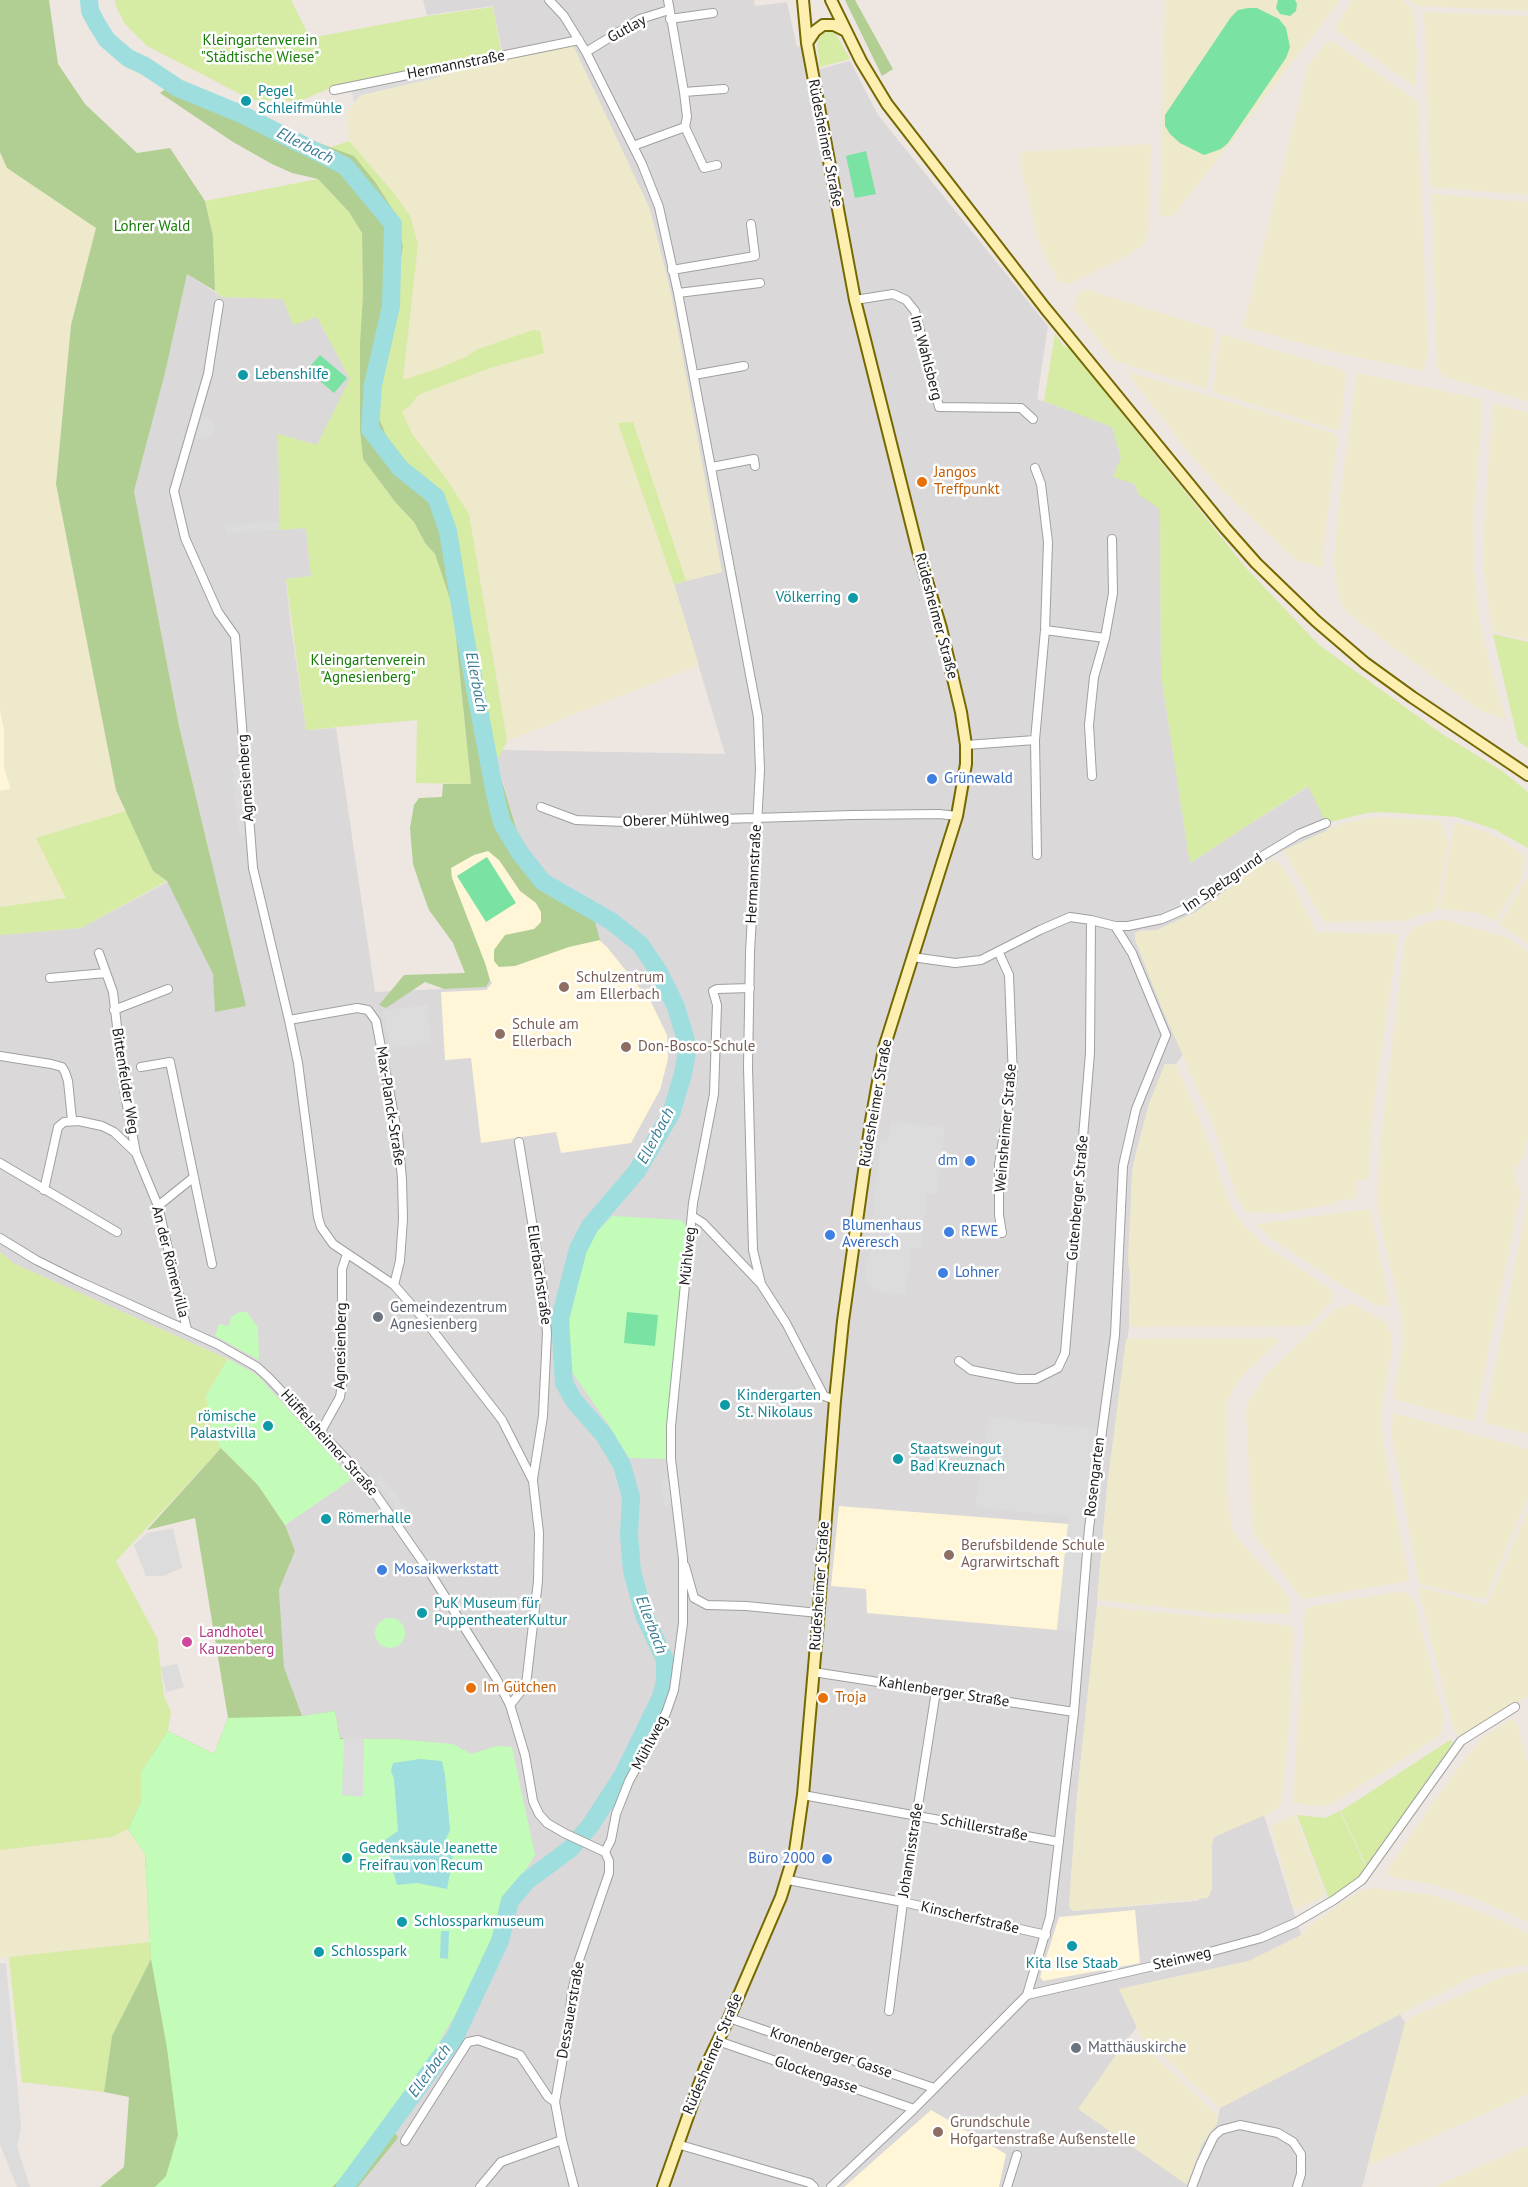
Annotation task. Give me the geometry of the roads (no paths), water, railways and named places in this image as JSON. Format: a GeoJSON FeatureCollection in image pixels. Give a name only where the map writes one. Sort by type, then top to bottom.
{"type":"FeatureCollection","features":[{"type":"Feature","properties":{"kind":"street","name":"Hermannstraße"},"geometry":{"type":"LineString","coordinates":[[549,0],[564,16],[586,52],[633,146],[659,207],[712,467],[758,717],[760,770],[748,1067],[753,1250],[761,1284]]}},
{"type":"Feature","properties":{"kind":"street","name":"Gutlay"},"geometry":{"type":"LineString","coordinates":[[668,0],[684,92],[687,117],[685,127],[704,168],[717,165]]}},
{"type":"Feature","properties":{"kind":"street","name":"Rüdesheimer Straße"},"geometry":{"type":"LineString","coordinates":[[663,2187],[705,2068],[788,1880],[795,1851],[803,1795],[819,1613],[834,1400],[871,1121],[884,1048],[957,816],[964,778],[966,745],[962,712],[918,551],[855,300],[803,20],[796,0]]}},
{"type":"Feature","properties":{"kind":"street","name":"Rüdesheimer Straße"},"geometry":{"type":"LineString","coordinates":[[803,0],[803,20]]}},
{"type":"Feature","properties":{"kind":"street"},"geometry":{"type":"LineString","coordinates":[[831,0],[886,104],[1052,316],[1225,528],[1316,621],[1365,663],[1528,775]]}},
{"type":"Feature","properties":{"kind":"street","name":"Gutlay"},"geometry":{"type":"LineString","coordinates":[[586,52],[640,19],[670,14],[713,13]]}},
{"type":"Feature","properties":{"kind":"street"},"geometry":{"type":"LineString","coordinates":[[807,43],[815,31],[823,25],[834,25],[846,31]]}},
{"type":"Feature","properties":{"kind":"street","name":"Hermannstraße"},"geometry":{"type":"LineString","coordinates":[[334,90],[579,40]]}},
{"type":"Feature","properties":{"kind":"street"},"geometry":{"type":"LineString","coordinates":[[684,92],[724,89]]}},
{"type":"Feature","properties":{"kind":"street"},"geometry":{"type":"LineString","coordinates":[[633,146],[685,127]]}},
{"type":"Feature","properties":{"kind":"street"},"geometry":{"type":"LineString","coordinates":[[672,270],[755,256],[751,224]]}},
{"type":"Feature","properties":{"kind":"street"},"geometry":{"type":"LineString","coordinates":[[678,293],[760,283]]}},
{"type":"Feature","properties":{"kind":"street","name":"Im Wahlsberg"},"geometry":{"type":"LineString","coordinates":[[855,300],[892,294],[906,300],[915,311],[939,407],[1022,408],[1034,419]]}},
{"type":"Feature","properties":{"kind":"street","name":"Agnesienberg"},"geometry":{"type":"LineString","coordinates":[[219,304],[208,374],[174,491],[185,538],[218,612],[235,636],[253,868],[298,1063],[318,1217],[333,1244],[394,1284],[490,1402],[513,1439],[533,1480]]}},
{"type":"Feature","properties":{"kind":"street"},"geometry":{"type":"LineString","coordinates":[[694,375],[744,366]]}},
{"type":"Feature","properties":{"kind":"street"},"geometry":{"type":"LineString","coordinates":[[712,467],[754,459],[755,466]]}},
{"type":"Feature","properties":{"kind":"street"},"geometry":{"type":"LineString","coordinates":[[1035,468],[1041,484],[1048,542],[1045,630],[1035,740],[1037,855]]}},
{"type":"Feature","properties":{"kind":"street"},"geometry":{"type":"LineString","coordinates":[[1092,776],[1090,715],[1094,676],[1105,638],[1113,593],[1112,538]]}},
{"type":"Feature","properties":{"kind":"street"},"geometry":{"type":"LineString","coordinates":[[1045,630],[1105,638]]}},
{"type":"Feature","properties":{"kind":"street"},"geometry":{"type":"LineString","coordinates":[[966,745],[1035,740]]}},
{"type":"Feature","properties":{"kind":"street","name":"Oberer Mühlweg"},"geometry":{"type":"LineString","coordinates":[[541,807],[582,821],[634,822],[939,814],[957,816]]}},
{"type":"Feature","properties":{"kind":"street","name":"Im Spelzgrund"},"geometry":{"type":"LineString","coordinates":[[912,957],[941,962],[967,963],[999,952],[1061,920],[1076,917],[1114,926],[1142,923],[1180,913],[1208,897],[1276,847],[1326,823]]}},
{"type":"Feature","properties":{"kind":"street","name":"Gutenberger Straße"},"geometry":{"type":"LineString","coordinates":[[959,1361],[971,1370],[1036,1379],[1058,1368],[1065,1353],[1090,1053],[1091,920]]}},
{"type":"Feature","properties":{"kind":"street","name":"Rosengarten"},"geometry":{"type":"LineString","coordinates":[[1027,1995],[1050,1917],[1059,1842],[1074,1712],[1089,1528],[1114,1345],[1123,1166],[1136,1109],[1166,1035],[1132,953],[1114,926]]}},
{"type":"Feature","properties":{"kind":"street","name":"Weinsheimer Straße"},"geometry":{"type":"LineString","coordinates":[[999,952],[1010,975],[1013,1077],[999,1165],[999,1215],[1002,1233]]}},
{"type":"Feature","properties":{"kind":"street","name":"Bittenfelder Weg"},"geometry":{"type":"LineString","coordinates":[[99,953],[113,992],[124,1095],[136,1153]]}},
{"type":"Feature","properties":{"kind":"street"},"geometry":{"type":"LineString","coordinates":[[50,978],[106,973]]}},
{"type":"Feature","properties":{"kind":"street","name":"Mühlweg"},"geometry":{"type":"LineString","coordinates":[[605,1852],[611,1840],[616,1814],[629,1782],[666,1713],[674,1690],[683,1623],[682,1559],[671,1459],[671,1426],[692,1216],[714,1094],[717,1005],[713,991],[750,988]]}},
{"type":"Feature","properties":{"kind":"street","name":"Bittenfelder Weg"},"geometry":{"type":"LineString","coordinates":[[114,1010],[168,989]]}},
{"type":"Feature","properties":{"kind":"street","name":"Max-Planck-Straße"},"geometry":{"type":"LineString","coordinates":[[289,1020],[357,1008],[368,1010],[376,1021],[398,1137],[402,1179],[403,1219],[400,1261],[394,1284]]}},
{"type":"Feature","properties":{"kind":"street"},"geometry":{"type":"LineString","coordinates":[[0,1056],[62,1067],[68,1081],[72,1120],[58,1127],[44,1191]]}},
{"type":"Feature","properties":{"kind":"street"},"geometry":{"type":"LineString","coordinates":[[141,1067],[170,1062],[212,1264]]}},
{"type":"Feature","properties":{"kind":"street","name":"An der Römervilla"},"geometry":{"type":"LineString","coordinates":[[72,1120],[109,1129],[136,1153],[158,1206],[187,1330]]}},
{"type":"Feature","properties":{"kind":"street","name":"Ellerbachstraße"},"geometry":{"type":"LineString","coordinates":[[519,1142],[543,1289],[547,1333],[543,1416],[533,1480]]}},
{"type":"Feature","properties":{"kind":"street"},"geometry":{"type":"LineString","coordinates":[[0,1163],[117,1232]]}},
{"type":"Feature","properties":{"kind":"street"},"geometry":{"type":"LineString","coordinates":[[158,1206],[194,1177]]}},
{"type":"Feature","properties":{"kind":"street","name":"Hermannstraße"},"geometry":{"type":"LineString","coordinates":[[692,1216],[703,1223],[761,1284],[786,1323],[824,1396],[834,1400]]}},
{"type":"Feature","properties":{"kind":"street","name":"Hüffelsheimer Straße"},"geometry":{"type":"LineString","coordinates":[[0,1238],[36,1260],[217,1344],[257,1367],[364,1479],[429,1571],[496,1678],[510,1705],[525,1755],[533,1802],[539,1814],[547,1823],[564,1833],[605,1852]]}},
{"type":"Feature","properties":{"kind":"street","name":"Agnesienberg"},"geometry":{"type":"LineString","coordinates":[[320,1433],[340,1397],[342,1384],[342,1269],[347,1254]]}},
{"type":"Feature","properties":{"kind":"street"},"geometry":{"type":"LineString","coordinates":[[510,1705],[526,1684],[538,1581],[539,1533],[533,1480]]}},
{"type":"Feature","properties":{"kind":"street","name":"Mühlweg"},"geometry":{"type":"LineString","coordinates":[[682,1559],[694,1598],[707,1605],[819,1613]]}},
{"type":"Feature","properties":{"kind":"street","name":"Kahlenberger Straße"},"geometry":{"type":"LineString","coordinates":[[813,1672],[1074,1712]]}},
{"type":"Feature","properties":{"kind":"street","name":"Johannisstraße"},"geometry":{"type":"LineString","coordinates":[[889,2011],[903,1902],[936,1691]]}},
{"type":"Feature","properties":{"kind":"street","name":"Steinweg"},"geometry":{"type":"LineString","coordinates":[[1027,1995],[1205,1954],[1261,1938],[1295,1923],[1334,1900],[1362,1880],[1461,1741],[1515,1707]]}},
{"type":"Feature","properties":{"kind":"street","name":"Schillerstraße"},"geometry":{"type":"LineString","coordinates":[[803,1795],[1059,1842]]}},
{"type":"Feature","properties":{"kind":"street","name":"Dessauerstraße"},"geometry":{"type":"LineString","coordinates":[[574,2187],[555,2102],[579,1960],[609,1873],[609,1861],[605,1852]]}},
{"type":"Feature","properties":{"kind":"street","name":"Kinscherfstraße"},"geometry":{"type":"LineString","coordinates":[[788,1880],[903,1902],[1046,1935]]}},
{"type":"Feature","properties":{"kind":"street"},"geometry":{"type":"LineString","coordinates":[[831,2187],[914,2109],[1027,1995]]}},
{"type":"Feature","properties":{"kind":"street","name":"Kronenberger Gasse"},"geometry":{"type":"LineString","coordinates":[[729,2018],[934,2088]]}},
{"type":"Feature","properties":{"kind":"street","name":"Dessauerstraße"},"geometry":{"type":"LineString","coordinates":[[405,2141],[468,2042],[478,2040],[520,2055],[548,2097],[555,2102]]}},
{"type":"Feature","properties":{"kind":"street","name":"Glockengasse"},"geometry":{"type":"LineString","coordinates":[[718,2041],[914,2109]]}},
{"type":"Feature","properties":{"kind":"street"},"geometry":{"type":"LineString","coordinates":[[1192,2187],[1214,2136],[1221,2130],[1240,2125],[1278,2133],[1293,2142],[1301,2154],[1302,2165],[1297,2187]]}},
{"type":"Feature","properties":{"kind":"street"},"geometry":{"type":"LineString","coordinates":[[480,2187],[501,2162],[562,2140]]}},
{"type":"Feature","properties":{"kind":"street"},"geometry":{"type":"LineString","coordinates":[[677,2144],[810,2183],[814,2187]]}},
{"type":"Feature","properties":{"kind":"street"},"geometry":{"type":"LineString","coordinates":[[1007,2187],[1017,2155]]}},
{"type":"Feature","properties":{"kind":"water"},"geometry":{"type":"Polygon","coordinates":[[[420,1759],[442,1761],[445,1775],[450,1830],[443,1846],[453,1857],[447,1889],[417,1883],[397,1885],[385,1840],[398,1831],[394,1779],[391,1771],[393,1763],[420,1759]]]}},
{"type":"Feature","properties":{"kind":"water"},"geometry":{"type":"Polygon","coordinates":[[[441,1931],[449,1931],[448,1959],[440,1958],[441,1931]]]}},
{"type":"Feature","properties":{"kind":"waterway","name":"Ellerbach"},"geometry":{"type":"LineString","coordinates":[[89,0],[90,11],[107,40],[128,58],[145,66],[178,88],[241,114],[345,166],[393,224],[391,306],[373,385],[370,429],[400,468],[436,497],[448,531],[464,630],[502,823],[520,853],[543,882],[611,921],[640,944],[659,972],[676,1007],[688,1047],[671,1114],[637,1171],[590,1226],[578,1249],[560,1319],[564,1383],[574,1401],[604,1435],[622,1465],[631,1497],[629,1535],[632,1571],[644,1615],[665,1660],[665,1681],[661,1697],[623,1775],[590,1826],[570,1849],[527,1881],[510,1901],[500,1941],[455,2037],[345,2187]]}},
{"type":"Feature","properties":{"kind":"place","name":"Pegel Schleifmühle"},"geometry":{"type":"Point","coordinates":[246,101]}},
{"type":"Feature","properties":{"kind":"place","name":"Lebenshilfe"},"geometry":{"type":"Point","coordinates":[243,375]}},
{"type":"Feature","properties":{"kind":"place","name":"Jangos Treffpunkt"},"geometry":{"type":"Point","coordinates":[922,482]}},
{"type":"Feature","properties":{"kind":"place","name":"Völkerring"},"geometry":{"type":"Point","coordinates":[853,598]}},
{"type":"Feature","properties":{"kind":"place","name":"Grünewald"},"geometry":{"type":"Point","coordinates":[932,779]}},
{"type":"Feature","properties":{"kind":"place","name":"Schulzentrum am Ellerbach"},"geometry":{"type":"Point","coordinates":[564,987]}},
{"type":"Feature","properties":{"kind":"place","name":"Schule am Ellerbach"},"geometry":{"type":"Point","coordinates":[500,1034]}},
{"type":"Feature","properties":{"kind":"place","name":"Don-Bosco-Schule"},"geometry":{"type":"Point","coordinates":[626,1047]}},
{"type":"Feature","properties":{"kind":"place","name":"dm"},"geometry":{"type":"Point","coordinates":[970,1161]}},
{"type":"Feature","properties":{"kind":"place","name":"REWE"},"geometry":{"type":"Point","coordinates":[949,1232]}},
{"type":"Feature","properties":{"kind":"place","name":"Blumenhaus Averesch"},"geometry":{"type":"Point","coordinates":[830,1235]}},
{"type":"Feature","properties":{"kind":"place","name":"Lohner"},"geometry":{"type":"Point","coordinates":[943,1273]}},
{"type":"Feature","properties":{"kind":"place","name":"Gemeindezentrum Agnesienberg"},"geometry":{"type":"Point","coordinates":[378,1317]}},
{"type":"Feature","properties":{"kind":"place","name":"Kindergarten St. Nikolaus"},"geometry":{"type":"Point","coordinates":[725,1405]}},
{"type":"Feature","properties":{"kind":"place","name":"römische Palastvilla"},"geometry":{"type":"Point","coordinates":[268,1426]}},
{"type":"Feature","properties":{"kind":"place","name":"Staatsweingut Bad Kreuznach"},"geometry":{"type":"Point","coordinates":[898,1459]}},
{"type":"Feature","properties":{"kind":"place","name":"Römerhalle"},"geometry":{"type":"Point","coordinates":[326,1519]}},
{"type":"Feature","properties":{"kind":"place","name":"Berufsbildende Schule Agrarwirtschaft"},"geometry":{"type":"Point","coordinates":[949,1555]}},
{"type":"Feature","properties":{"kind":"place","name":"Mosaikwerkstatt"},"geometry":{"type":"Point","coordinates":[382,1570]}},
{"type":"Feature","properties":{"kind":"place","name":"PuK Museum für PuppentheaterKultur"},"geometry":{"type":"Point","coordinates":[422,1613]}},
{"type":"Feature","properties":{"kind":"place","name":"Landhotel Kauzenberg"},"geometry":{"type":"Point","coordinates":[187,1642]}},
{"type":"Feature","properties":{"kind":"place","name":"Im Gütchen"},"geometry":{"type":"Point","coordinates":[471,1688]}},
{"type":"Feature","properties":{"kind":"place","name":"Troja"},"geometry":{"type":"Point","coordinates":[823,1698]}},
{"type":"Feature","properties":{"kind":"place","name":"Gedenksäule Jeanette Freifrau von Recum"},"geometry":{"type":"Point","coordinates":[347,1858]}},
{"type":"Feature","properties":{"kind":"place","name":"Büro 2000"},"geometry":{"type":"Point","coordinates":[827,1859]}},
{"type":"Feature","properties":{"kind":"place","name":"Schlossparkmuseum"},"geometry":{"type":"Point","coordinates":[402,1922]}},
{"type":"Feature","properties":{"kind":"place","name":"Kita Ilse Staab"},"geometry":{"type":"Point","coordinates":[1072,1946]}},
{"type":"Feature","properties":{"kind":"place","name":"Schlosspark"},"geometry":{"type":"Point","coordinates":[319,1952]}},
{"type":"Feature","properties":{"kind":"place","name":"Matthäuskirche"},"geometry":{"type":"Point","coordinates":[1076,2048]}},
{"type":"Feature","properties":{"kind":"place","name":"Grundschule Hofgartenstraße Außenstelle"},"geometry":{"type":"Point","coordinates":[938,2132]}},
{"type":"Feature","properties":{"kind":"park label","name":"Kleingartenverein \"Städtische Wiese\""},"geometry":{"type":"Point","coordinates":[260,50]}},
{"type":"Feature","properties":{"kind":"park label","name":"Lohrer Wald"},"geometry":{"type":"Point","coordinates":[152,227]}},
{"type":"Feature","properties":{"kind":"park label","name":"Kleingartenverein \"Agnesienberg\""},"geometry":{"type":"Point","coordinates":[368,670]}}]}
